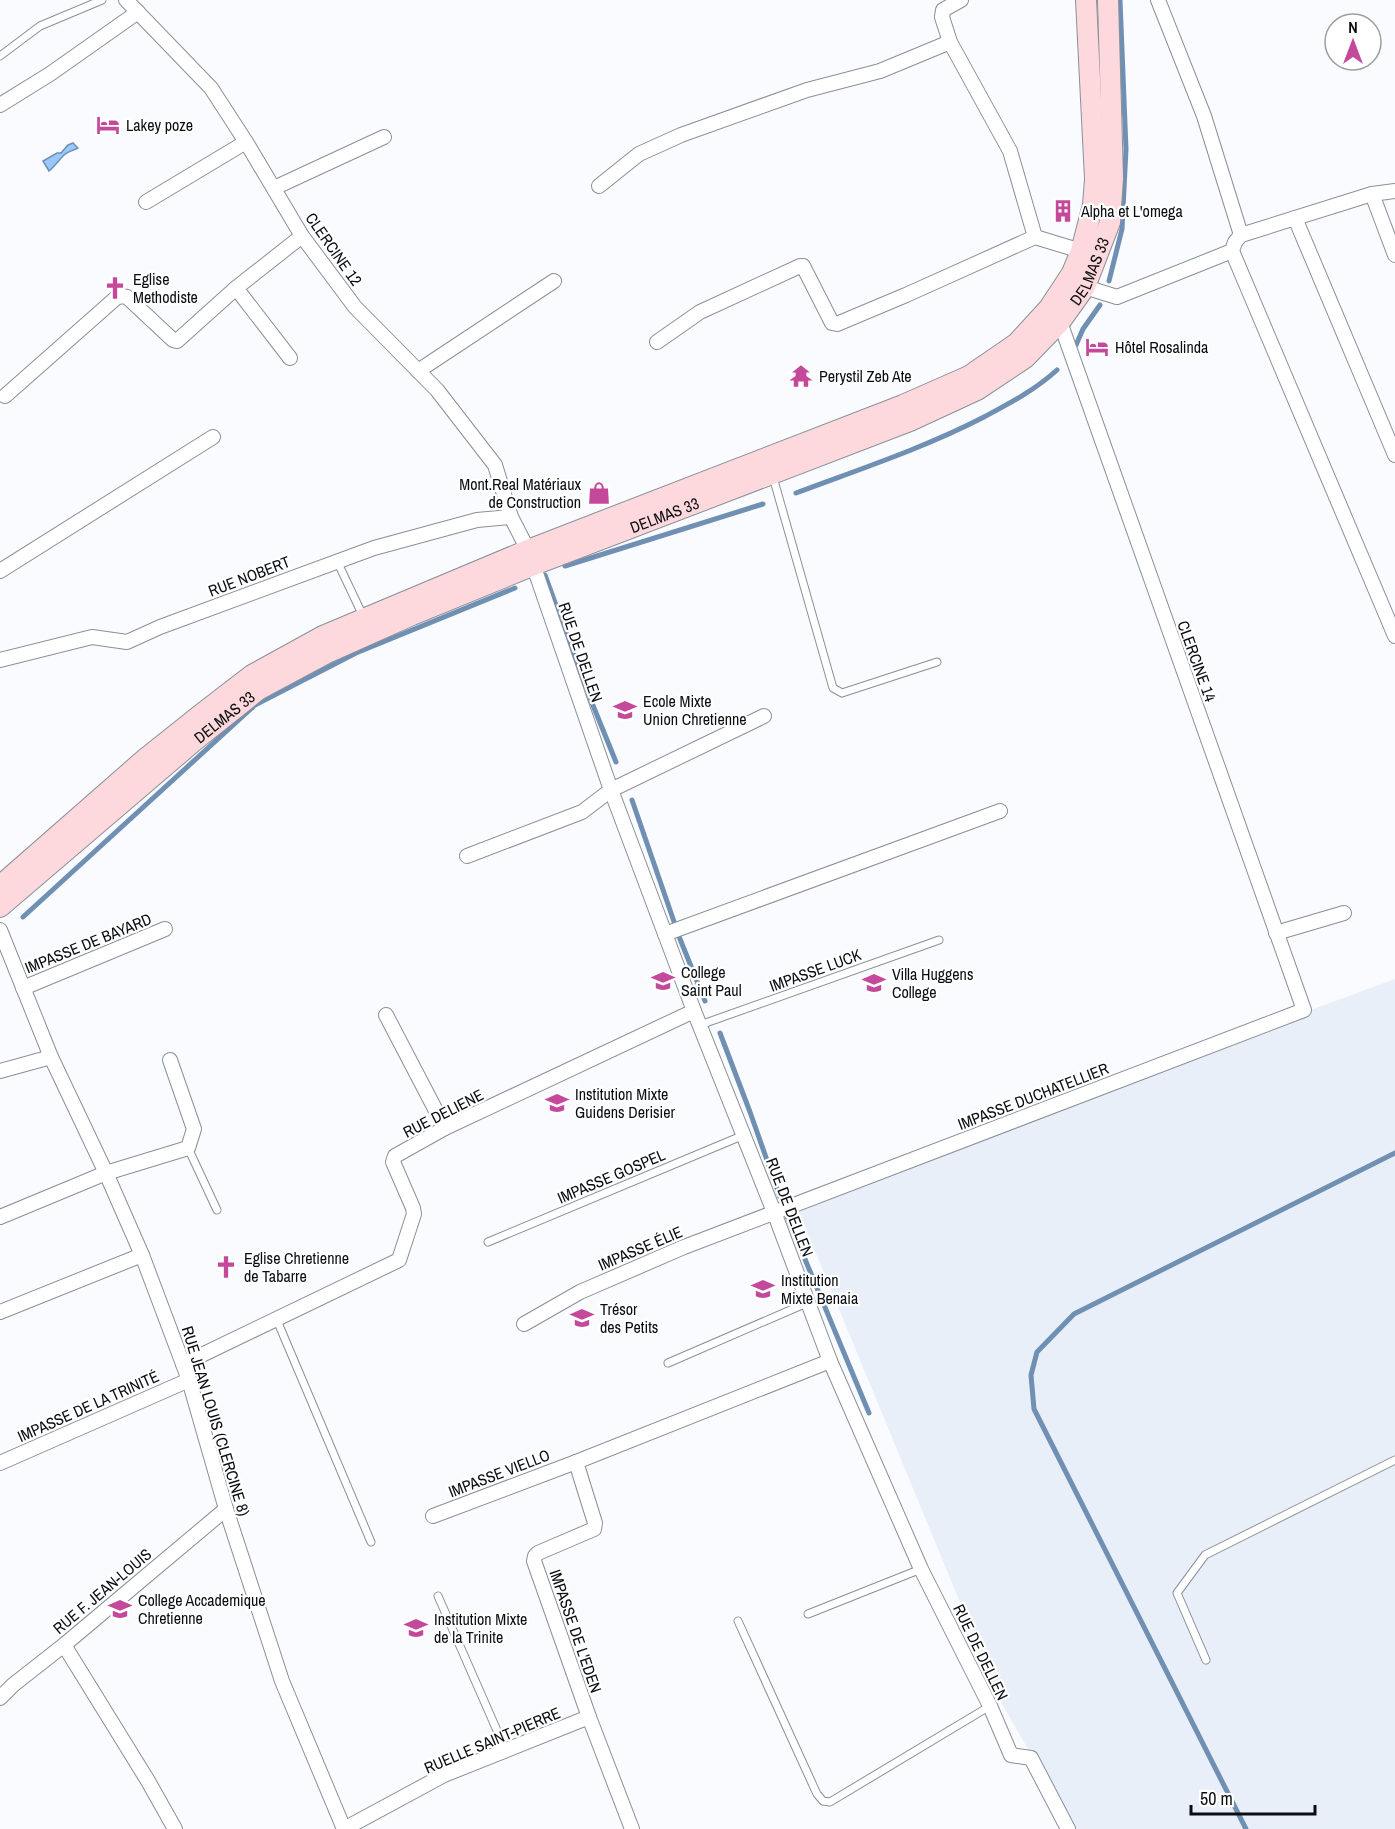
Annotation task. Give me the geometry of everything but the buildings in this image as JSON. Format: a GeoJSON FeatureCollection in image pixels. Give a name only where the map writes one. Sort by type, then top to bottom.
{"type":"FeatureCollection","features":[{"type":"Feature","properties":{"kind":"main road","name":"DELMAS 33"},"geometry":{"type":"LineString","coordinates":[[0,907],[193,742],[258,690],[329,652],[412,615],[531,557],[969,376],[1017,343],[1049,308],[1072,273],[1082,251],[1093,205],[1095,179],[1086,0]]}},
{"type":"Feature","properties":{"kind":"main road","name":"DELMAS 33"},"geometry":{"type":"LineString","coordinates":[[0,886],[146,758],[252,675],[323,636],[364,618],[531,557],[772,474],[910,421],[977,390],[1025,358],[1060,322],[1085,287],[1110,222],[1113,178],[1108,0]]}},
{"type":"Feature","properties":{"kind":"street","name":"CLERCINE 12"},"geometry":{"type":"LineString","coordinates":[[126,0],[211,88],[302,236],[355,307],[437,390],[495,465],[511,517]]}},
{"type":"Feature","properties":{"kind":"street"},"geometry":{"type":"LineString","coordinates":[[962,0],[943,10],[942,17],[950,42],[1010,151],[1035,237]]}},
{"type":"Feature","properties":{"kind":"street"},"geometry":{"type":"LineString","coordinates":[[1158,0],[1204,116],[1241,235]]}},
{"type":"Feature","properties":{"kind":"street"},"geometry":{"type":"LineString","coordinates":[[0,105],[50,74],[138,12]]}},
{"type":"Feature","properties":{"kind":"street"},"geometry":{"type":"LineString","coordinates":[[599,186],[639,154],[681,135],[807,90],[880,71],[950,42]]}},
{"type":"Feature","properties":{"kind":"street"},"geometry":{"type":"LineString","coordinates":[[274,188],[384,137]]}},
{"type":"Feature","properties":{"kind":"street"},"geometry":{"type":"LineString","coordinates":[[146,202],[246,142]]}},
{"type":"Feature","properties":{"kind":"street"},"geometry":{"type":"LineString","coordinates":[[1395,191],[1372,194],[1241,235],[1232,251],[1395,636]]}},
{"type":"Feature","properties":{"kind":"street"},"geometry":{"type":"LineString","coordinates":[[1372,194],[1395,255]]}},
{"type":"Feature","properties":{"kind":"street"},"geometry":{"type":"LineString","coordinates":[[1295,218],[1395,455]]}},
{"type":"Feature","properties":{"kind":"street"},"geometry":{"type":"LineString","coordinates":[[5,396],[121,296],[127,297],[173,340],[177,341],[236,288],[302,236]]}},
{"type":"Feature","properties":{"kind":"street"},"geometry":{"type":"LineString","coordinates":[[657,342],[700,312],[800,266],[803,267],[832,323],[837,324],[1035,237],[1082,251]]}},
{"type":"Feature","properties":{"kind":"street"},"geometry":{"type":"LineString","coordinates":[[1085,287],[1117,297],[1232,251]]}},
{"type":"Feature","properties":{"kind":"street"},"geometry":{"type":"LineString","coordinates":[[418,371],[554,281]]}},
{"type":"Feature","properties":{"kind":"street"},"geometry":{"type":"LineString","coordinates":[[236,288],[290,358]]}},
{"type":"Feature","properties":{"kind":"street","name":"CLERCINE 14"},"geometry":{"type":"LineString","coordinates":[[1060,322],[1304,1010]]}},
{"type":"Feature","properties":{"kind":"street"},"geometry":{"type":"LineString","coordinates":[[0,571],[213,437]]}},
{"type":"Feature","properties":{"kind":"street","name":"RUE DE DELLEN"},"geometry":{"type":"LineString","coordinates":[[511,517],[531,557],[611,790],[830,1361],[921,1569],[990,1706],[1011,1755],[1031,1758],[1068,1829]]}},
{"type":"Feature","properties":{"kind":"street","name":"RUE NOBERT"},"geometry":{"type":"LineString","coordinates":[[0,660],[92,637],[126,642],[160,627],[374,548],[477,520],[511,517]]}},
{"type":"Feature","properties":{"kind":"street"},"geometry":{"type":"LineString","coordinates":[[467,856],[582,812],[611,790],[764,716]]}},
{"type":"Feature","properties":{"kind":"street"},"geometry":{"type":"LineString","coordinates":[[665,934],[1000,811]]}},
{"type":"Feature","properties":{"kind":"street"},"geometry":{"type":"LineString","coordinates":[[1276,933],[1344,913]]}},
{"type":"Feature","properties":{"kind":"street","name":"IMPASSE DE BAYARD"},"geometry":{"type":"LineString","coordinates":[[23,988],[165,929]]}},
{"type":"Feature","properties":{"kind":"street","name":"RUE JEAN LOUIS (CLERCINE 8)"},"geometry":{"type":"LineString","coordinates":[[0,930],[51,1057],[142,1255],[189,1380],[226,1509],[282,1681],[344,1829]]}},
{"type":"Feature","properties":{"kind":"street","name":"IMPASSE DUCHATELLIER"},"geometry":{"type":"LineString","coordinates":[[774,1212],[1304,1010]]}},
{"type":"Feature","properties":{"kind":"street","name":"RUE DELIENE"},"geometry":{"type":"LineString","coordinates":[[183,1364],[399,1260],[414,1214],[393,1162],[395,1156],[445,1128],[694,1011]]}},
{"type":"Feature","properties":{"kind":"street"},"geometry":{"type":"LineString","coordinates":[[386,1015],[445,1128]]}},
{"type":"Feature","properties":{"kind":"street"},"geometry":{"type":"LineString","coordinates":[[0,1071],[51,1057]]}},
{"type":"Feature","properties":{"kind":"street"},"geometry":{"type":"LineString","coordinates":[[0,1218],[106,1173],[188,1148],[194,1129],[170,1060]]}},
{"type":"Feature","properties":{"kind":"street","name":"IMPASSE ÉLIE"},"geometry":{"type":"LineString","coordinates":[[524,1324],[580,1292],[684,1247],[774,1212]]}},
{"type":"Feature","properties":{"kind":"street"},"geometry":{"type":"LineString","coordinates":[[0,1312],[142,1255]]}},
{"type":"Feature","properties":{"kind":"street"},"geometry":{"type":"LineString","coordinates":[[576,1462],[830,1361]]}},
{"type":"Feature","properties":{"kind":"street","name":"IMPASSE DE LA TRINITÉ"},"geometry":{"type":"LineString","coordinates":[[0,1463],[189,1380]]}},
{"type":"Feature","properties":{"kind":"street","name":"IMPASSE VIELLO"},"geometry":{"type":"LineString","coordinates":[[434,1516],[576,1462]]}},
{"type":"Feature","properties":{"kind":"street","name":"IMPASSE DE L'EDEN"},"geometry":{"type":"LineString","coordinates":[[576,1462],[595,1523],[594,1528],[538,1553],[534,1561],[589,1717],[632,1829]]}},
{"type":"Feature","properties":{"kind":"street","name":"RUE F. JEAN-LOUIS"},"geometry":{"type":"LineString","coordinates":[[0,1698],[226,1509]]}},
{"type":"Feature","properties":{"kind":"street"},"geometry":{"type":"LineString","coordinates":[[64,1645],[175,1829]]}},
{"type":"Feature","properties":{"kind":"street","name":"RUELLE SAINT-PIERRE"},"geometry":{"type":"LineString","coordinates":[[344,1829],[444,1775],[589,1717]]}},
{"type":"Feature","properties":{"kind":"lane"},"geometry":{"type":"LineString","coordinates":[[0,56],[40,26],[102,0]]}},
{"type":"Feature","properties":{"kind":"lane"},"geometry":{"type":"LineString","coordinates":[[772,474],[833,688],[842,693],[937,662]]}},
{"type":"Feature","properties":{"kind":"lane"},"geometry":{"type":"LineString","coordinates":[[337,561],[364,618]]}},
{"type":"Feature","properties":{"kind":"lane","name":"IMPASSE LUCK"},"geometry":{"type":"LineString","coordinates":[[700,1025],[939,940]]}},
{"type":"Feature","properties":{"kind":"lane","name":"IMPASSE GOSPEL"},"geometry":{"type":"LineString","coordinates":[[488,1242],[744,1135]]}},
{"type":"Feature","properties":{"kind":"lane"},"geometry":{"type":"LineString","coordinates":[[188,1148],[217,1210]]}},
{"type":"Feature","properties":{"kind":"lane"},"geometry":{"type":"LineString","coordinates":[[668,1363],[809,1302]]}},
{"type":"Feature","properties":{"kind":"lane"},"geometry":{"type":"LineString","coordinates":[[276,1318],[371,1542]]}},
{"type":"Feature","properties":{"kind":"lane"},"geometry":{"type":"LineString","coordinates":[[1206,1660],[1177,1593],[1205,1555],[1395,1460]]}},
{"type":"Feature","properties":{"kind":"lane"},"geometry":{"type":"LineString","coordinates":[[808,1614],[921,1569]]}},
{"type":"Feature","properties":{"kind":"lane"},"geometry":{"type":"LineString","coordinates":[[438,1596],[506,1751]]}},
{"type":"Feature","properties":{"kind":"lane"},"geometry":{"type":"LineString","coordinates":[[738,1621],[817,1794],[823,1801],[830,1802],[990,1706]]}},
{"type":"Feature","properties":{"kind":"shaded area"},"geometry":{"type":"Polygon","coordinates":[[[1395,979],[1395,1829],[1074,1829],[1002,1704],[794,1200],[1395,979]]]}},
{"type":"Feature","properties":{"kind":"water"},"geometry":{"type":"Polygon","coordinates":[[[73,143],[78,148],[66,154],[49,171],[43,161],[61,153],[73,143]]]}},
{"type":"Feature","properties":{"kind":"waterway"},"geometry":{"type":"LineString","coordinates":[[1109,281],[1122,229],[1126,149],[1120,0]]}},
{"type":"Feature","properties":{"kind":"waterway"},"geometry":{"type":"LineString","coordinates":[[1076,345],[1083,329],[1100,305]]}},
{"type":"Feature","properties":{"kind":"waterway"},"geometry":{"type":"LineString","coordinates":[[796,493],[938,439],[1022,396],[1057,370]]}},
{"type":"Feature","properties":{"kind":"waterway"},"geometry":{"type":"LineString","coordinates":[[565,566],[763,504]]}},
{"type":"Feature","properties":{"kind":"waterway"},"geometry":{"type":"LineString","coordinates":[[545,575],[616,762]]}},
{"type":"Feature","properties":{"kind":"waterway"},"geometry":{"type":"LineString","coordinates":[[23,917],[255,705],[356,653],[515,588]]}},
{"type":"Feature","properties":{"kind":"waterway"},"geometry":{"type":"LineString","coordinates":[[632,800],[680,939],[705,1001]]}},
{"type":"Feature","properties":{"kind":"waterway"},"geometry":{"type":"LineString","coordinates":[[720,1033],[780,1197]]}},
{"type":"Feature","properties":{"kind":"waterway"},"geometry":{"type":"LineString","coordinates":[[1246,1829],[1034,1409],[1031,1375],[1037,1352],[1074,1314],[1395,1153]]}},
{"type":"Feature","properties":{"kind":"waterway"},"geometry":{"type":"LineString","coordinates":[[787,1216],[869,1413]]}},
{"type":"Feature","properties":{"kind":"place","name":"Lakey poze"},"geometry":{"type":"Point","coordinates":[108,125]}},
{"type":"Feature","properties":{"kind":"place","name":"Alpha et L'omega"},"geometry":{"type":"Point","coordinates":[1063,211]}},
{"type":"Feature","properties":{"kind":"place","name":"Eglise Methodiste"},"geometry":{"type":"Point","coordinates":[115,288]}},
{"type":"Feature","properties":{"kind":"place","name":"Hôtel Rosalinda"},"geometry":{"type":"Point","coordinates":[1097,347]}},
{"type":"Feature","properties":{"kind":"place","name":"Perystil Zeb Ate"},"geometry":{"type":"Point","coordinates":[801,376]}},
{"type":"Feature","properties":{"kind":"place","name":"Mont.Real Matériaux de Construction"},"geometry":{"type":"Point","coordinates":[599,493]}},
{"type":"Feature","properties":{"kind":"place","name":"Ecole Mixte Union Chretienne"},"geometry":{"type":"Point","coordinates":[625,710]}},
{"type":"Feature","properties":{"kind":"place","name":"College Saint Paul"},"geometry":{"type":"Point","coordinates":[663,981]}},
{"type":"Feature","properties":{"kind":"place","name":"Villa Huggens College"},"geometry":{"type":"Point","coordinates":[874,983]}},
{"type":"Feature","properties":{"kind":"place","name":"Institution Mixte Guidens Derisier"},"geometry":{"type":"Point","coordinates":[557,1103]}},
{"type":"Feature","properties":{"kind":"place","name":"Eglise Chretienne de Tabarre"},"geometry":{"type":"Point","coordinates":[226,1267]}},
{"type":"Feature","properties":{"kind":"place","name":"Institution Mixte Benaia"},"geometry":{"type":"Point","coordinates":[763,1289]}},
{"type":"Feature","properties":{"kind":"place","name":"Trésor des Petits"},"geometry":{"type":"Point","coordinates":[582,1318]}},
{"type":"Feature","properties":{"kind":"place","name":"College Accademique Chretienne"},"geometry":{"type":"Point","coordinates":[120,1609]}},
{"type":"Feature","properties":{"kind":"place","name":"Institution Mixte de la Trinite"},"geometry":{"type":"Point","coordinates":[416,1628]}}]}
